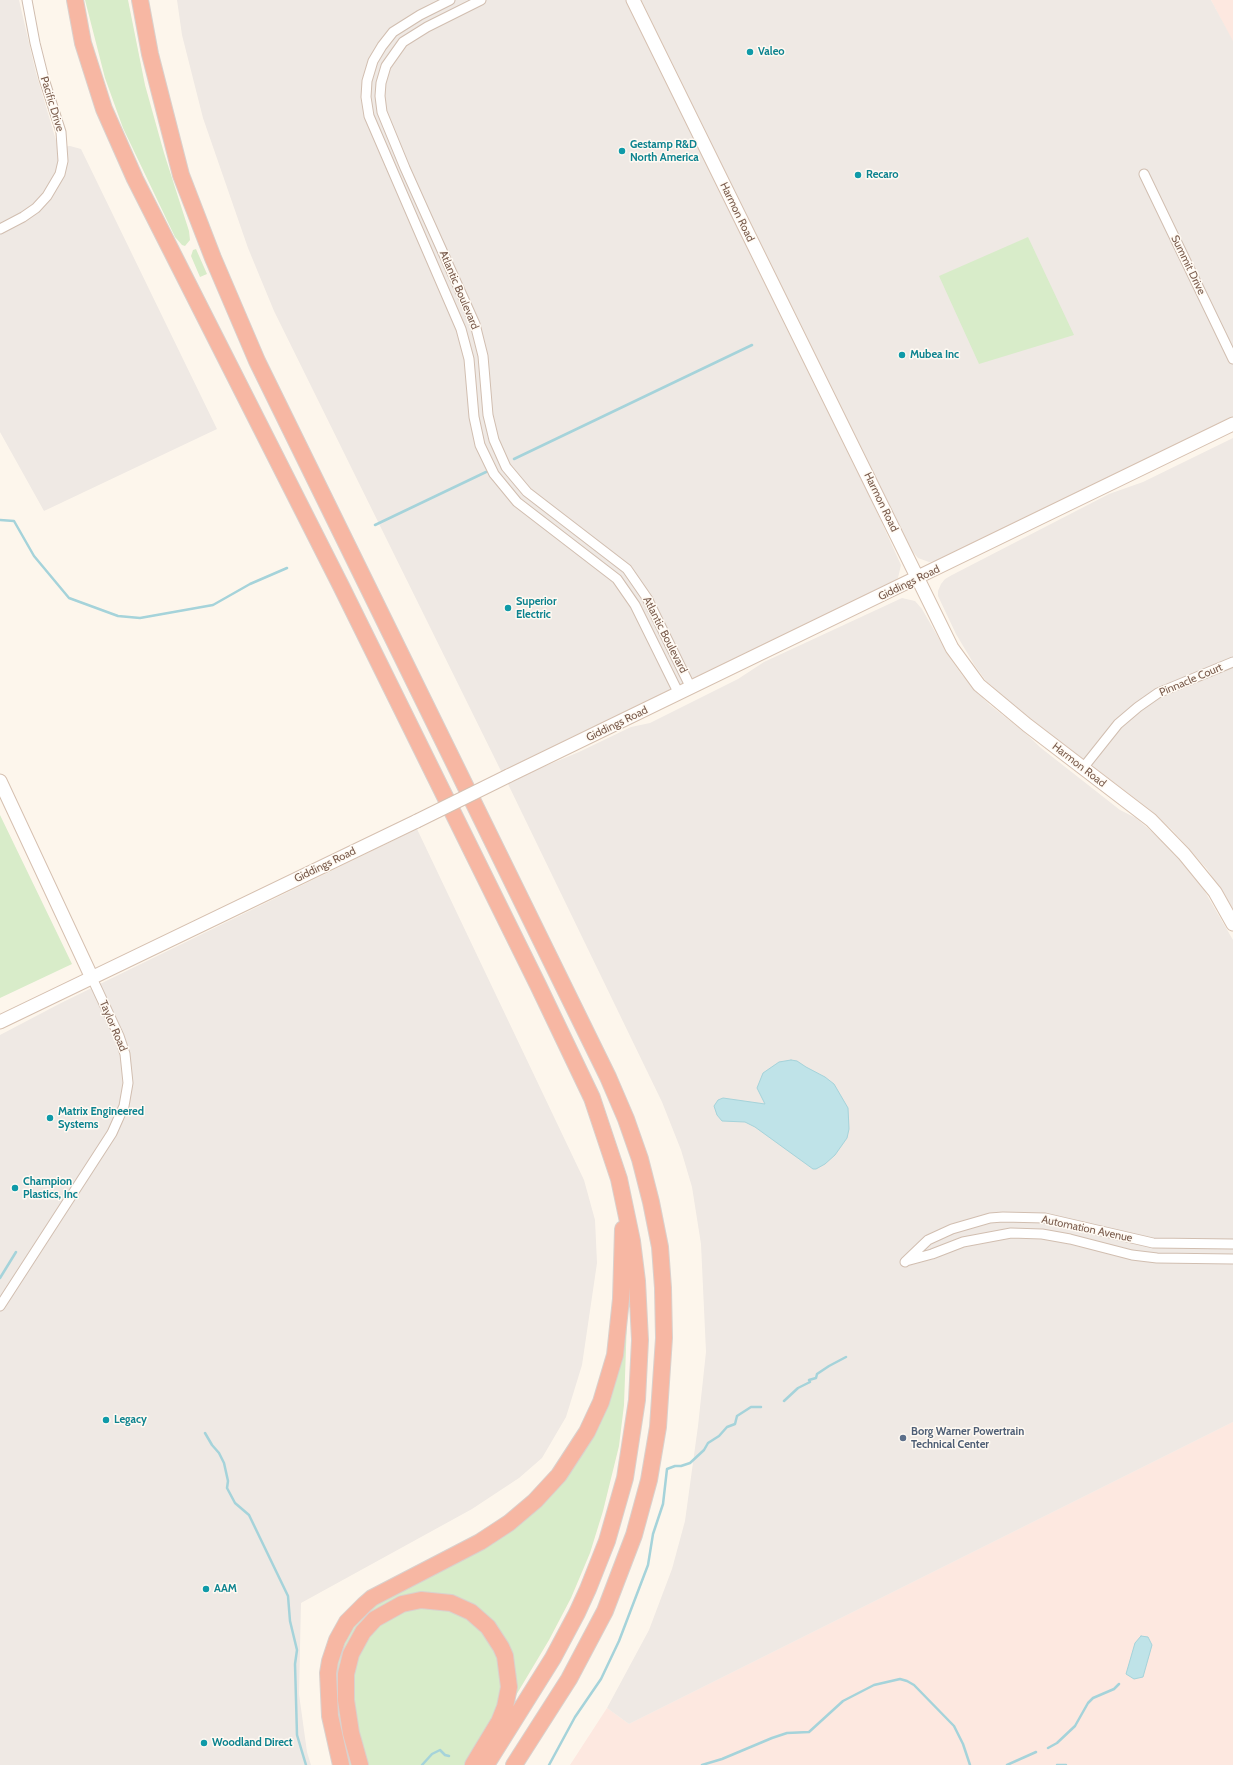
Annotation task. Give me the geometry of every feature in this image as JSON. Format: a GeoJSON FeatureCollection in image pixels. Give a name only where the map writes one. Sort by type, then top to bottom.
{"type":"FeatureCollection","features":[{"type":"Feature","properties":{"kind":"highway"},"geometry":{"type":"LineString","coordinates":[[75,0],[83,43],[101,101],[123,151],[151,211],[341,586],[542,992],[592,1098],[615,1165],[624,1201],[632,1241],[637,1281],[640,1340],[637,1400],[625,1478],[605,1547],[577,1613],[553,1658],[486,1765]]}},
{"type":"Feature","properties":{"kind":"highway"},"geometry":{"type":"LineString","coordinates":[[140,0],[150,54],[181,175],[213,258],[257,361],[608,1077],[626,1119],[640,1159],[651,1202],[660,1247],[664,1338],[658,1427],[649,1480],[632,1542],[605,1611],[575,1668],[514,1765]]}},
{"type":"Feature","properties":{"kind":"highway"},"geometry":{"type":"LineString","coordinates":[[341,1765],[330,1716],[328,1673],[336,1640],[347,1622],[372,1598],[480,1542],[522,1512],[535,1501],[559,1475],[579,1446],[594,1418],[608,1382],[618,1338],[621,1300],[624,1201]]}},
{"type":"Feature","properties":{"kind":"highway"},"geometry":{"type":"LineString","coordinates":[[360,1765],[346,1700],[346,1674],[351,1654],[363,1632],[375,1619],[397,1606],[421,1600],[451,1603],[471,1612],[488,1627],[505,1656],[509,1687],[505,1707],[499,1722],[473,1765]]}},
{"type":"Feature","properties":{"kind":"highway"},"geometry":{"type":"LineString","coordinates":[[525,1765],[528,1744]]}},
{"type":"Feature","properties":{"kind":"street","name":"Pacific Drive"},"geometry":{"type":"LineString","coordinates":[[0,229],[23,218],[36,208],[47,196],[60,174],[62,161],[61,132],[44,79],[35,43],[27,0]]}},
{"type":"Feature","properties":{"kind":"street","name":"Atlantic Boulevard"},"geometry":{"type":"LineString","coordinates":[[450,0],[420,15],[393,32],[382,46],[373,61],[367,81],[366,97],[369,116],[461,329],[469,359],[474,417],[480,445],[494,474],[517,502],[617,579],[635,605],[678,694]]}},
{"type":"Feature","properties":{"kind":"street","name":"Atlantic Boulevard"},"geometry":{"type":"LineString","coordinates":[[482,0],[403,42],[386,66],[381,90],[382,112],[405,168],[475,324],[483,356],[488,415],[494,440],[506,467],[527,492],[627,569],[647,598],[691,688]]}},
{"type":"Feature","properties":{"kind":"street","name":"Harmon Road"},"geometry":{"type":"LineString","coordinates":[[633,0],[952,648],[979,685],[1151,820],[1184,854],[1215,892],[1233,924]]}},
{"type":"Feature","properties":{"kind":"street","name":"Summit Drive"},"geometry":{"type":"LineString","coordinates":[[1144,174],[1233,356]]}},
{"type":"Feature","properties":{"kind":"street","name":"Giddings Road"},"geometry":{"type":"LineString","coordinates":[[0,1022],[1233,424]]}},
{"type":"Feature","properties":{"kind":"street","name":"Pinnacle Court"},"geometry":{"type":"LineString","coordinates":[[1083,768],[1118,724],[1153,696],[1233,662]]}},
{"type":"Feature","properties":{"kind":"street","name":"Taylor Road"},"geometry":{"type":"LineString","coordinates":[[0,781],[119,1036],[125,1054],[128,1083],[124,1106],[112,1133],[0,1306]]}},
{"type":"Feature","properties":{"kind":"street","name":"Automation Avenue"},"geometry":{"type":"LineString","coordinates":[[1233,1244],[1153,1243],[1045,1218],[1003,1217],[990,1218],[952,1229],[928,1240],[905,1262],[932,1254],[963,1242],[1011,1233],[1042,1234],[1070,1239],[1132,1255],[1157,1258],[1233,1259]]}},
{"type":"Feature","properties":{"kind":"shaded area"},"geometry":{"type":"Polygon","coordinates":[[[0,0],[19,0],[36,73],[58,147],[70,146],[81,149],[217,429],[44,511],[0,432],[0,0]]]}},
{"type":"Feature","properties":{"kind":"shaded area"},"geometry":{"type":"Polygon","coordinates":[[[177,0],[626,0],[852,457],[901,565],[898,578],[893,582],[502,773],[274,311],[248,248],[203,118],[182,35],[177,0]]]}},
{"type":"Feature","properties":{"kind":"shaded area"},"geometry":{"type":"Polygon","coordinates":[[[640,0],[1211,0],[1233,41],[1233,419],[938,561],[929,562],[918,558],[913,552],[884,497],[640,0]]]}},
{"type":"Feature","properties":{"kind":"shaded area"},"geometry":{"type":"Polygon","coordinates":[[[1211,0],[1233,0],[1233,41],[1232,41],[1211,0]]]}},
{"type":"Feature","properties":{"kind":"shaded area"},"geometry":{"type":"Polygon","coordinates":[[[1233,438],[1233,909],[1207,869],[1173,831],[1149,809],[1019,710],[986,681],[975,666],[956,634],[938,596],[938,591],[945,579],[952,575],[1109,494],[1143,482],[1233,438]]]}},
{"type":"Feature","properties":{"kind":"shaded area"},"geometry":{"type":"Polygon","coordinates":[[[902,598],[915,601],[922,609],[950,658],[962,675],[990,705],[1024,732],[1041,748],[1120,810],[1136,818],[1167,845],[1186,866],[1204,890],[1233,940],[1233,1422],[629,1724],[607,1708],[649,1630],[672,1569],[685,1521],[706,1352],[701,1244],[692,1187],[681,1150],[662,1102],[507,782],[579,752],[631,727],[650,723],[738,679],[764,662],[902,598]]]}},
{"type":"Feature","properties":{"kind":"shaded area"},"geometry":{"type":"Polygon","coordinates":[[[417,829],[584,1180],[595,1220],[597,1263],[582,1365],[566,1417],[542,1458],[519,1478],[472,1509],[301,1603],[299,1694],[307,1752],[311,1765],[0,1765],[0,1035],[61,1003],[417,829]]]}},
{"type":"Feature","properties":{"kind":"shaded area"},"geometry":{"type":"Polygon","coordinates":[[[1233,1422],[1233,1765],[570,1765],[607,1708],[629,1724],[1233,1422]]]}},
{"type":"Feature","properties":{"kind":"green space"},"geometry":{"type":"Polygon","coordinates":[[[85,0],[128,0],[145,85],[164,153],[189,231],[190,240],[185,246],[182,245],[175,237],[123,128],[105,78],[85,0]]]}},
{"type":"Feature","properties":{"kind":"green space"},"geometry":{"type":"Polygon","coordinates":[[[1028,237],[1074,335],[979,364],[939,276],[1028,237]]]}},
{"type":"Feature","properties":{"kind":"green space"},"geometry":{"type":"Polygon","coordinates":[[[196,249],[207,274],[200,277],[191,256],[193,250],[196,249]]]}},
{"type":"Feature","properties":{"kind":"green space"},"geometry":{"type":"Polygon","coordinates":[[[0,815],[72,964],[0,998],[0,815]]]}},
{"type":"Feature","properties":{"kind":"green space"},"geometry":{"type":"Polygon","coordinates":[[[625,1320],[627,1320],[624,1405],[619,1446],[603,1511],[590,1553],[571,1598],[549,1640],[515,1697],[510,1655],[448,1597],[361,1625],[345,1729],[354,1765],[345,1765],[338,1736],[335,1656],[360,1613],[471,1551],[566,1473],[625,1320]]]}},
{"type":"Feature","properties":{"kind":"green space"},"geometry":{"type":"Polygon","coordinates":[[[417,1607],[447,1610],[465,1617],[480,1630],[492,1646],[500,1664],[501,1683],[498,1703],[490,1723],[464,1765],[366,1765],[354,1715],[354,1667],[366,1641],[378,1626],[395,1614],[417,1607]]]}},
{"type":"Feature","properties":{"kind":"water"},"geometry":{"type":"Polygon","coordinates":[[[791,1060],[797,1061],[834,1084],[848,1108],[849,1129],[847,1138],[835,1155],[825,1164],[816,1169],[813,1169],[755,1127],[745,1122],[722,1121],[717,1115],[714,1106],[718,1100],[723,1098],[765,1104],[757,1088],[763,1073],[779,1062],[791,1060]]]}},
{"type":"Feature","properties":{"kind":"water"},"geometry":{"type":"Polygon","coordinates":[[[1141,1636],[1148,1637],[1152,1645],[1143,1677],[1134,1679],[1126,1674],[1135,1643],[1141,1636]]]}},
{"type":"Feature","properties":{"kind":"waterway"},"geometry":{"type":"LineString","coordinates":[[514,459],[752,345]]}},
{"type":"Feature","properties":{"kind":"waterway"},"geometry":{"type":"LineString","coordinates":[[375,525],[486,472]]}},
{"type":"Feature","properties":{"kind":"waterway"},"geometry":{"type":"LineString","coordinates":[[0,520],[14,521],[34,556],[69,598],[118,616],[140,618],[213,605],[250,584],[287,568]]}},
{"type":"Feature","properties":{"kind":"waterway"},"geometry":{"type":"LineString","coordinates":[[0,1278],[16,1252]]}},
{"type":"Feature","properties":{"kind":"waterway"},"geometry":{"type":"LineString","coordinates":[[784,1401],[798,1388],[810,1382],[809,1380],[816,1378],[817,1374],[846,1357]]}},
{"type":"Feature","properties":{"kind":"waterway"},"geometry":{"type":"LineString","coordinates":[[549,1765],[575,1717],[601,1679],[619,1641],[648,1565],[653,1534],[663,1504],[667,1469],[690,1463],[704,1450],[708,1443],[719,1436],[727,1427],[735,1424],[737,1416],[751,1407],[761,1407]]}},
{"type":"Feature","properties":{"kind":"waterway"},"geometry":{"type":"LineString","coordinates":[[205,1433],[224,1463],[228,1481],[227,1488],[235,1503],[249,1515],[288,1596],[290,1621],[297,1650],[295,1664],[297,1735],[306,1765]]}},
{"type":"Feature","properties":{"kind":"waterway"},"geometry":{"type":"LineString","coordinates":[[702,1765],[722,1759],[787,1733],[809,1732],[843,1701],[874,1685],[900,1679],[914,1685],[954,1726],[963,1744],[970,1765]]}},
{"type":"Feature","properties":{"kind":"waterway"},"geometry":{"type":"LineString","coordinates":[[1048,1748],[1057,1743],[1075,1726],[1088,1703],[1093,1698],[1114,1689],[1119,1684]]}},
{"type":"Feature","properties":{"kind":"waterway"},"geometry":{"type":"LineString","coordinates":[[422,1765],[432,1754],[440,1750],[445,1755],[449,1756]]}},
{"type":"Feature","properties":{"kind":"waterway"},"geometry":{"type":"LineString","coordinates":[[1007,1765],[1036,1752]]}},
{"type":"Feature","properties":{"kind":"waterway"},"geometry":{"type":"LineString","coordinates":[[1057,1765],[1066,1765]]}},
{"type":"Feature","properties":{"kind":"place","name":"Valeo"},"geometry":{"type":"Point","coordinates":[750,52]}},
{"type":"Feature","properties":{"kind":"place","name":"Gestamp R&D North America"},"geometry":{"type":"Point","coordinates":[622,151]}},
{"type":"Feature","properties":{"kind":"place","name":"Recaro"},"geometry":{"type":"Point","coordinates":[858,175]}},
{"type":"Feature","properties":{"kind":"place","name":"Mubea Inc"},"geometry":{"type":"Point","coordinates":[902,355]}},
{"type":"Feature","properties":{"kind":"place","name":"Superior Electric"},"geometry":{"type":"Point","coordinates":[508,608]}},
{"type":"Feature","properties":{"kind":"place","name":"Matrix Engineered Systems"},"geometry":{"type":"Point","coordinates":[50,1118]}},
{"type":"Feature","properties":{"kind":"place","name":"Champion Plastics, Inc"},"geometry":{"type":"Point","coordinates":[15,1188]}},
{"type":"Feature","properties":{"kind":"place","name":"Legacy"},"geometry":{"type":"Point","coordinates":[106,1420]}},
{"type":"Feature","properties":{"kind":"place","name":"Borg Warner Powertrain Technical Center"},"geometry":{"type":"Point","coordinates":[903,1438]}},
{"type":"Feature","properties":{"kind":"place","name":"AAM"},"geometry":{"type":"Point","coordinates":[206,1589]}},
{"type":"Feature","properties":{"kind":"place","name":"Woodland Direct"},"geometry":{"type":"Point","coordinates":[204,1743]}}]}
